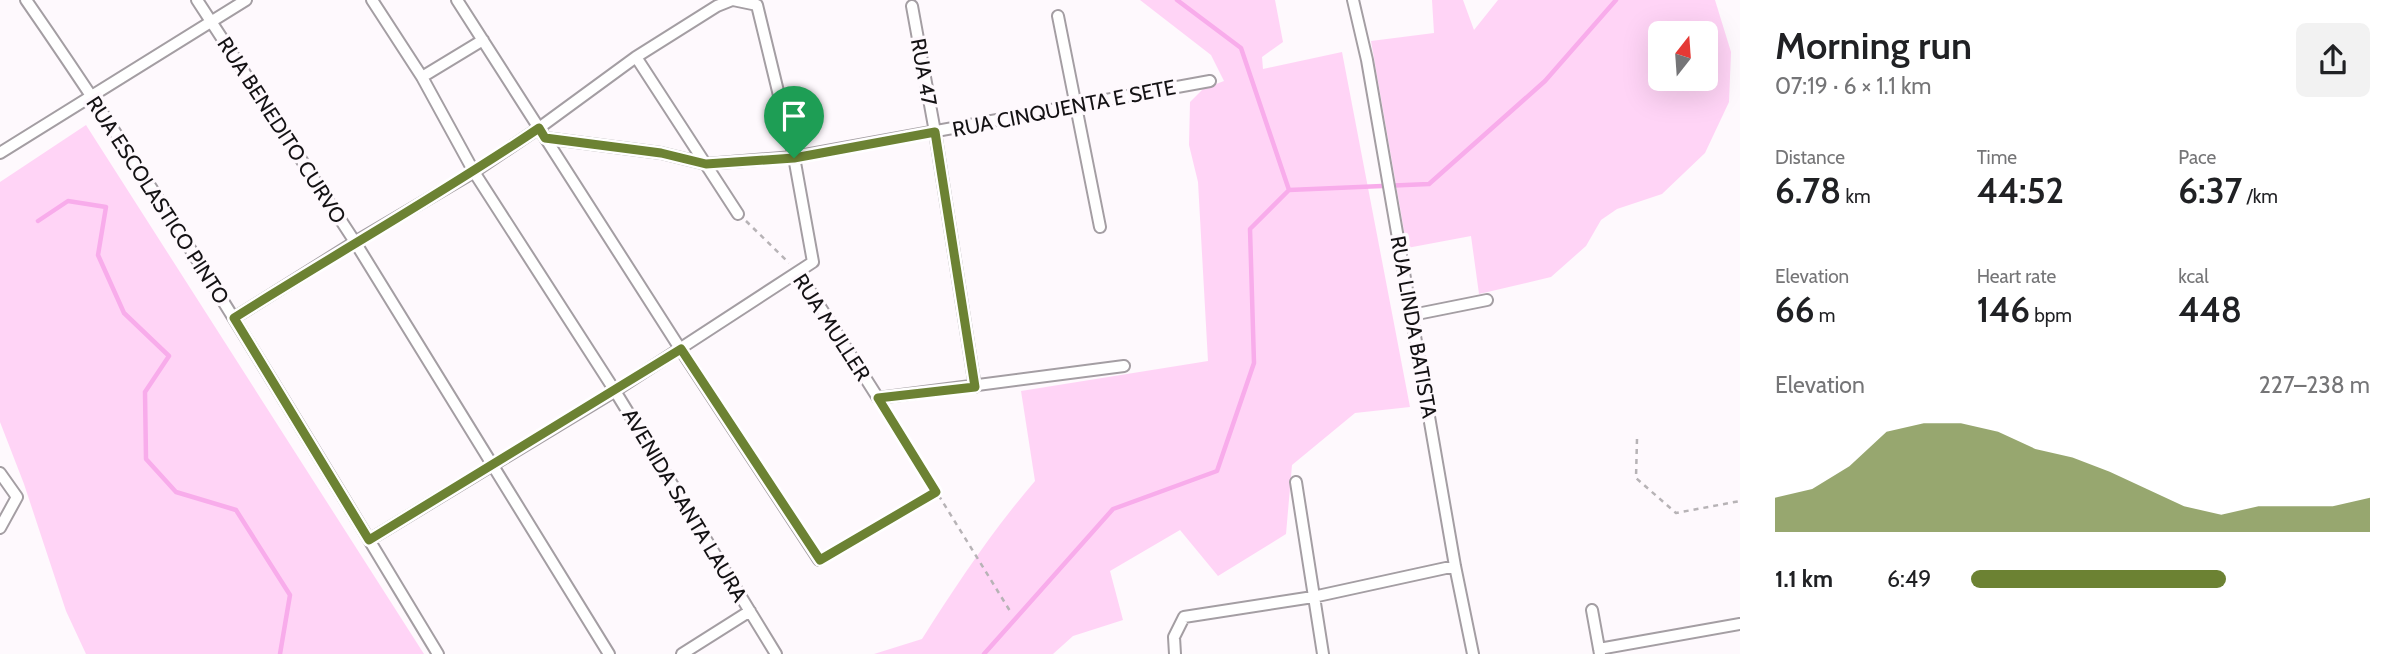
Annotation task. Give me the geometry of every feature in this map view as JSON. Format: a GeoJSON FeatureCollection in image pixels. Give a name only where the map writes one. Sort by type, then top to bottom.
{"type":"FeatureCollection","features":[{"type":"Feature","properties":{"kind":"street","name":"RUA ESCOLASTICO PINTO"},"geometry":{"type":"LineString","coordinates":[[26,0],[92,95],[234,318],[439,654]]}},
{"type":"Feature","properties":{"kind":"street","name":"RUA BENEDITO CURVO"},"geometry":{"type":"LineString","coordinates":[[197,0],[355,242],[609,654]]}},
{"type":"Feature","properties":{"kind":"street"},"geometry":{"type":"LineString","coordinates":[[0,153],[246,0]]}},
{"type":"Feature","properties":{"kind":"street","name":"AVENIDA SANTA LAURA"},"geometry":{"type":"LineString","coordinates":[[372,0],[422,77],[474,172],[615,391],[776,654]]}},
{"type":"Feature","properties":{"kind":"street"},"geometry":{"type":"LineString","coordinates":[[457,0],[820,560]]}},
{"type":"Feature","properties":{"kind":"street"},"geometry":{"type":"LineString","coordinates":[[234,318],[355,242],[542,133],[636,57],[716,6],[733,0],[757,5],[794,158],[813,262],[615,391],[369,540]]}},
{"type":"Feature","properties":{"kind":"street","name":"RUA LINDA BATISTA"},"geometry":{"type":"LineString","coordinates":[[1353,0],[1388,177],[1455,566],[1473,654]]}},
{"type":"Feature","properties":{"kind":"street","name":"RUA 47"},"geometry":{"type":"LineString","coordinates":[[912,6],[935,132],[975,387]]}},
{"type":"Feature","properties":{"kind":"street"},"geometry":{"type":"LineString","coordinates":[[1058,16],[1100,228]]}},
{"type":"Feature","properties":{"kind":"street"},"geometry":{"type":"LineString","coordinates":[[422,77],[483,40]]}},
{"type":"Feature","properties":{"kind":"street"},"geometry":{"type":"LineString","coordinates":[[636,57],[738,214]]}},
{"type":"Feature","properties":{"kind":"street","name":"RUA CINQUENTA E SETE"},"geometry":{"type":"LineString","coordinates":[[542,133],[661,153],[706,164],[794,158],[1210,80]]}},
{"type":"Feature","properties":{"kind":"street","name":"RUA MULLER"},"geometry":{"type":"LineString","coordinates":[[798,272],[878,398]]}},
{"type":"Feature","properties":{"kind":"street"},"geometry":{"type":"LineString","coordinates":[[1412,315],[1488,300]]}},
{"type":"Feature","properties":{"kind":"street"},"geometry":{"type":"LineString","coordinates":[[878,398],[1124,366]]}},
{"type":"Feature","properties":{"kind":"street"},"geometry":{"type":"LineString","coordinates":[[0,472],[17,497],[0,528]]}},
{"type":"Feature","properties":{"kind":"street"},"geometry":{"type":"LineString","coordinates":[[1296,482],[1323,654]]}},
{"type":"Feature","properties":{"kind":"street"},"geometry":{"type":"LineString","coordinates":[[1175,654],[1174,637],[1184,617],[1313,597],[1455,566]]}},
{"type":"Feature","properties":{"kind":"street"},"geometry":{"type":"LineString","coordinates":[[1592,610],[1599,652],[1740,624]]}},
{"type":"Feature","properties":{"kind":"street"},"geometry":{"type":"LineString","coordinates":[[682,654],[750,611]]}},
{"type":"Feature","properties":{"kind":"path","name":"RUA MULLER"},"geometry":{"type":"LineString","coordinates":[[738,214],[798,272]]}},
{"type":"Feature","properties":{"kind":"path","name":"RUA MULLER"},"geometry":{"type":"LineString","coordinates":[[878,398],[1010,611]]}},
{"type":"Feature","properties":{"kind":"path"},"geometry":{"type":"LineString","coordinates":[[1637,439],[1636,478],[1676,513],[1740,500]]}},
{"type":"Feature","properties":{"kind":"path"},"geometry":{"type":"LineString","coordinates":[[820,560],[936,492]]}},
{"type":"Feature","properties":{"kind":"shaded area"},"geometry":{"type":"Polygon","coordinates":[[[1140,0],[1275,0],[1283,42],[1262,57],[1263,69],[1342,52],[1410,407],[1355,413],[1292,465],[1286,534],[1218,576],[1180,530],[1110,571],[1123,620],[1073,636],[1053,654],[874,654],[922,639],[976,558],[1035,481],[1021,391],[1208,361],[1198,182],[1189,145],[1190,102],[1203,89],[1224,81],[1211,55],[1140,0]]]}},
{"type":"Feature","properties":{"kind":"shaded area"},"geometry":{"type":"Polygon","coordinates":[[[1432,0],[1463,0],[1474,30],[1498,0],[1715,0],[1731,52],[1729,102],[1705,153],[1662,194],[1617,209],[1601,220],[1586,246],[1551,277],[1479,294],[1471,236],[1407,248],[1371,41],[1434,33],[1432,0]]]}},
{"type":"Feature","properties":{"kind":"shaded area"},"geometry":{"type":"Polygon","coordinates":[[[86,125],[424,654],[86,654],[66,611],[24,484],[0,422],[0,182],[86,125]]]}},
{"type":"Feature","properties":{"kind":"waterway"},"geometry":{"type":"LineString","coordinates":[[984,654],[1113,509],[1217,471],[1254,363],[1250,229],[1289,190],[1241,48],[1177,0]]}},
{"type":"Feature","properties":{"kind":"waterway"},"geometry":{"type":"LineString","coordinates":[[1289,190],[1429,184],[1545,81],[1616,0]]}},
{"type":"Feature","properties":{"kind":"waterway"},"geometry":{"type":"LineString","coordinates":[[38,221],[68,201],[106,207],[98,255],[124,313],[169,356],[145,392],[146,459],[176,492],[236,510],[290,595],[280,654]]}},
{"type":"Feature","properties":{"kind":"route"},"geometry":{"type":"LineString","coordinates":[[539,128],[545,138],[661,153],[706,164],[794,158],[935,132],[975,387],[878,398],[936,492],[820,560],[681,349],[369,540],[234,318],[474,172],[539,128]]}}]}
